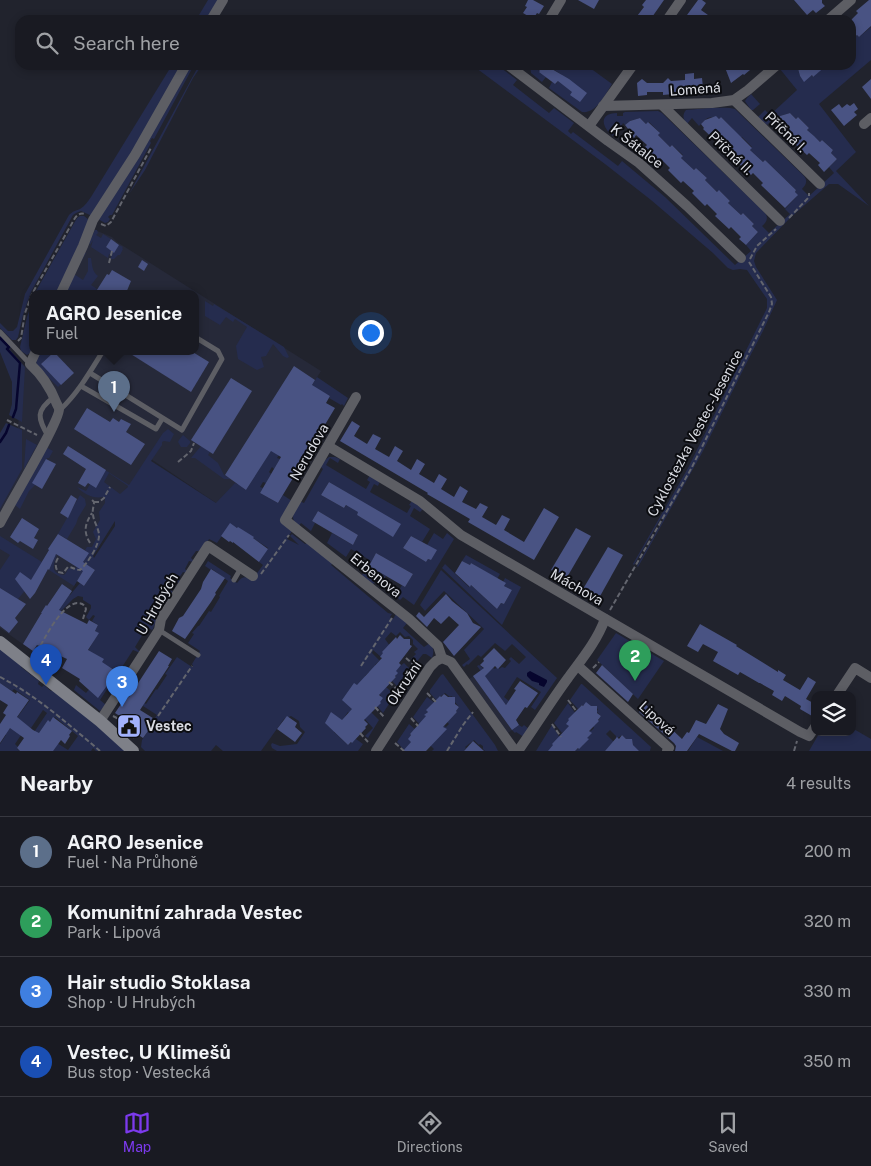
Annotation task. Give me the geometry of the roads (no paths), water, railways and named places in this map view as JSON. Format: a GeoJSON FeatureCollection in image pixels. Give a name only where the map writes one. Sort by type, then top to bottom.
{"type":"FeatureCollection","features":[{"type":"Feature","properties":{"kind":"street"},"geometry":{"type":"LineString","coordinates":[[214,15],[223,0]]}},
{"type":"Feature","properties":{"kind":"street"},"geometry":{"type":"LineString","coordinates":[[552,15],[561,0]]}},
{"type":"Feature","properties":{"kind":"street"},"geometry":{"type":"LineString","coordinates":[[670,15],[681,0]]}},
{"type":"Feature","properties":{"kind":"street"},"geometry":{"type":"LineString","coordinates":[[834,15],[851,0]]}},
{"type":"Feature","properties":{"kind":"street"},"geometry":{"type":"LineString","coordinates":[[62,290],[90,220],[115,187],[135,155],[183,70]]}},
{"type":"Feature","properties":{"kind":"street","name":"K Šátalce"},"geometry":{"type":"LineString","coordinates":[[522,70],[589,126],[664,184],[743,257]]}},
{"type":"Feature","properties":{"kind":"street"},"geometry":{"type":"LineString","coordinates":[[589,126],[629,70]]}},
{"type":"Feature","properties":{"kind":"street","name":"Lomená"},"geometry":{"type":"LineString","coordinates":[[603,106],[712,104],[734,100],[771,70]]}},
{"type":"Feature","properties":{"kind":"street","name":"Příčná I."},"geometry":{"type":"LineString","coordinates":[[734,100],[820,184]]}},
{"type":"Feature","properties":{"kind":"street","name":"Příčná II."},"geometry":{"type":"LineString","coordinates":[[662,105],[780,220]]}},
{"type":"Feature","properties":{"kind":"street"},"geometry":{"type":"LineString","coordinates":[[0,523],[47,438],[60,410],[50,388],[30,364],[34,355]]}},
{"type":"Feature","properties":{"kind":"street","name":"Nerudova"},"geometry":{"type":"LineString","coordinates":[[285,520],[356,397]]}},
{"type":"Feature","properties":{"kind":"street","name":"Máchova"},"geometry":{"type":"LineString","coordinates":[[328,446],[420,501],[461,536],[800,732],[809,736],[811,733]]}},
{"type":"Feature","properties":{"kind":"street","name":"Erbenova"},"geometry":{"type":"LineString","coordinates":[[285,520],[425,633],[438,646],[442,658]]}},
{"type":"Feature","properties":{"kind":"street","name":"U Hrubých"},"geometry":{"type":"LineString","coordinates":[[106,718],[159,630],[161,619],[208,546],[241,568],[255,574]]}},
{"type":"Feature","properties":{"kind":"street"},"geometry":{"type":"LineString","coordinates":[[516,751],[578,666],[600,632],[605,619]]}},
{"type":"Feature","properties":{"kind":"street"},"geometry":{"type":"LineString","coordinates":[[0,642],[106,718],[134,745]]}},
{"type":"Feature","properties":{"kind":"street","name":"Okružní"},"geometry":{"type":"LineString","coordinates":[[376,751],[430,667],[442,658],[451,662],[516,751]]}},
{"type":"Feature","properties":{"kind":"street","name":"Lipová"},"geometry":{"type":"LineString","coordinates":[[578,666],[669,748],[667,751]]}},
{"type":"Feature","properties":{"kind":"street"},"geometry":{"type":"LineString","coordinates":[[840,691],[855,668],[871,678]]}},
{"type":"Feature","properties":{"kind":"lane"},"geometry":{"type":"LineString","coordinates":[[0,332],[30,364]]}},
{"type":"Feature","properties":{"kind":"lane"},"geometry":{"type":"LineString","coordinates":[[90,373],[182,430],[222,359],[218,351],[199,339]]}},
{"type":"Feature","properties":{"kind":"lane"},"geometry":{"type":"LineString","coordinates":[[60,410],[71,400],[101,355]]}},
{"type":"Feature","properties":{"kind":"lane"},"geometry":{"type":"LineString","coordinates":[[81,386],[156,429],[162,418]]}},
{"type":"Feature","properties":{"kind":"lane"},"geometry":{"type":"LineString","coordinates":[[47,438],[40,417],[43,406],[54,397]]}},
{"type":"Feature","properties":{"kind":"lane"},"geometry":{"type":"LineString","coordinates":[[234,580],[241,568]]}},
{"type":"Feature","properties":{"kind":"lane"},"geometry":{"type":"LineString","coordinates":[[159,630],[198,656]]}},
{"type":"Feature","properties":{"kind":"waterway"},"geometry":{"type":"LineString","coordinates":[[0,338],[20,363],[16,409],[13,417]]}},
{"type":"Feature","properties":{"kind":"waterway"},"geometry":{"type":"LineString","coordinates":[[0,442],[9,425]]}},
{"type":"Feature","properties":{"kind":"place","name":"AGRO Jesenice"},"geometry":{"type":"Point","coordinates":[114,412]}},
{"type":"Feature","properties":{"kind":"place","name":"Komunitní zahrada Vestec"},"geometry":{"type":"Point","coordinates":[635,681]}},
{"type":"Feature","properties":{"kind":"place","name":"Vestec, U Klimešů"},"geometry":{"type":"Point","coordinates":[46,685]}},
{"type":"Feature","properties":{"kind":"place","name":"Hair studio Stoklasa"},"geometry":{"type":"Point","coordinates":[122,707]}},
{"type":"Feature","properties":{"kind":"place","name":"Vestec"},"geometry":{"type":"Point","coordinates":[129,726]}}]}
